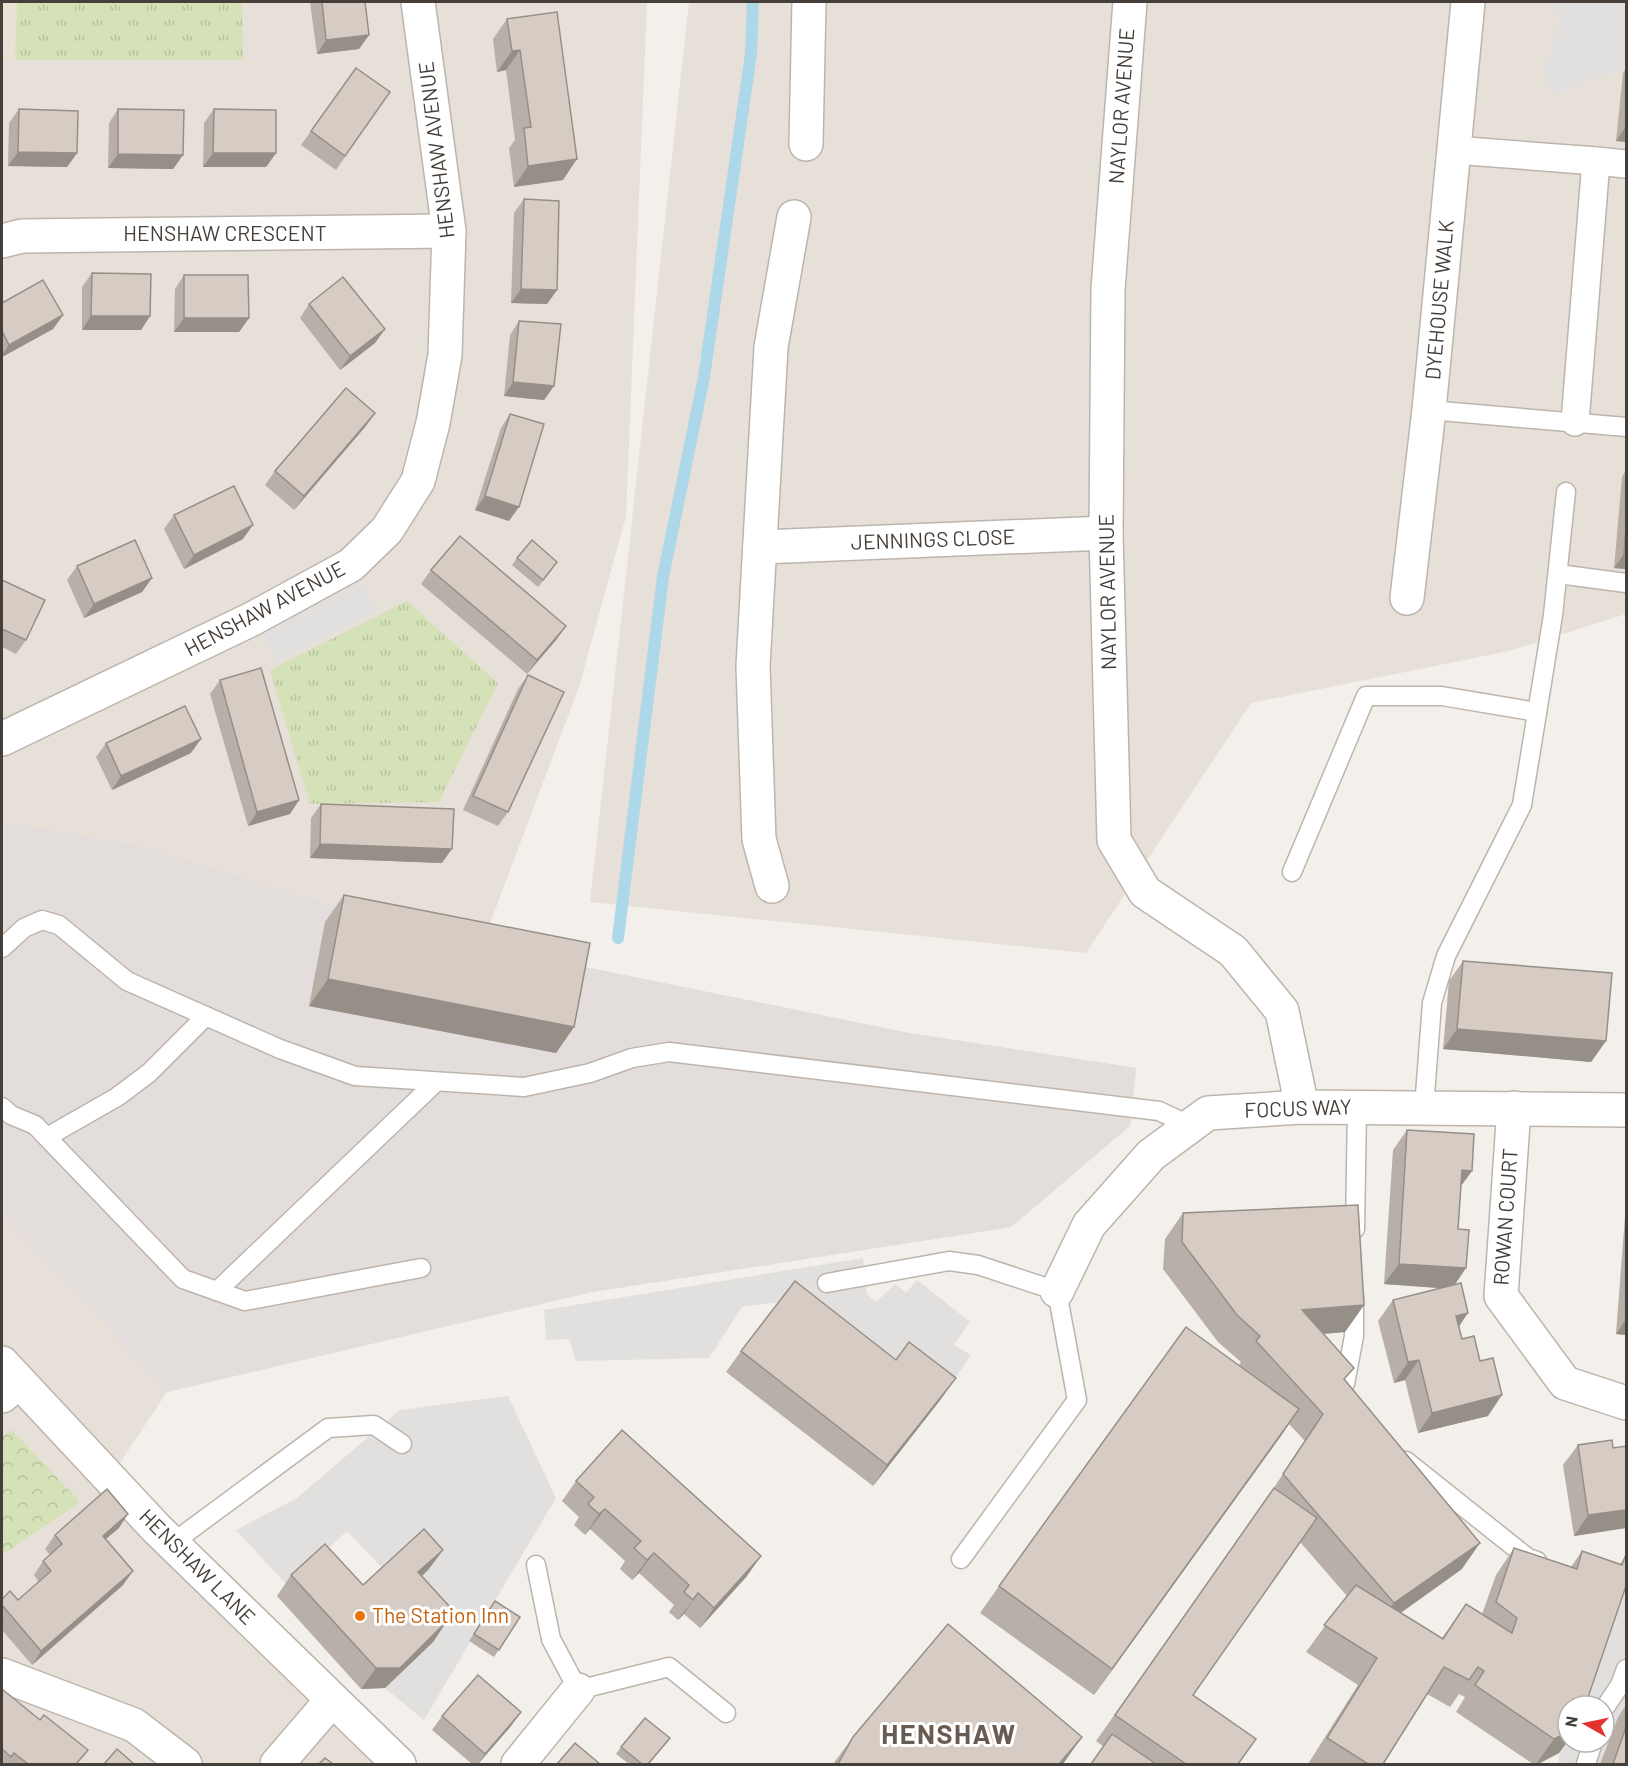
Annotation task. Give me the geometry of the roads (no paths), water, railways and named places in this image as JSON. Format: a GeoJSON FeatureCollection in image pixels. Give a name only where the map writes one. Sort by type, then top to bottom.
{"type":"FeatureCollection","features":[{"type":"Feature","properties":{"kind":"street","name":"HENSHAW AVENUE"},"geometry":{"type":"LineString","coordinates":[[2,740],[252,619],[351,565],[387,530],[418,481],[433,423],[446,355],[449,231],[418,2]]}},
{"type":"Feature","properties":{"kind":"street"},"geometry":{"type":"LineString","coordinates":[[806,144],[809,2]]}},
{"type":"Feature","properties":{"kind":"street","name":"NAYLOR AVENUE"},"geometry":{"type":"LineString","coordinates":[[1130,2],[1108,289],[1106,533],[1114,840],[1145,892],[1233,951],[1282,1011],[1302,1107]]}},
{"type":"Feature","properties":{"kind":"street","name":"DYEHOUSE WALK"},"geometry":{"type":"LineString","coordinates":[[1407,598],[1429,410],[1468,2]]}},
{"type":"Feature","properties":{"kind":"street"},"geometry":{"type":"LineString","coordinates":[[1454,150],[1626,164]]}},
{"type":"Feature","properties":{"kind":"street"},"geometry":{"type":"LineString","coordinates":[[1575,422],[1596,161]]}},
{"type":"Feature","properties":{"kind":"street"},"geometry":{"type":"LineString","coordinates":[[772,886],[758,828],[753,666],[771,347],[794,217]]}},
{"type":"Feature","properties":{"kind":"street","name":"HENSHAW CRESCENT"},"geometry":{"type":"LineString","coordinates":[[2,241],[22,236],[449,231]]}},
{"type":"Feature","properties":{"kind":"street","name":"JENNINGS CLOSE"},"geometry":{"type":"LineString","coordinates":[[760,547],[1106,533]]}},
{"type":"Feature","properties":{"kind":"street","name":"FOCUS WAY"},"geometry":{"type":"LineString","coordinates":[[1057,1292],[1089,1225],[1151,1155],[1208,1113],[1302,1107],[1626,1110]]}},
{"type":"Feature","properties":{"kind":"street","name":"ROWAN COURT"},"geometry":{"type":"LineString","coordinates":[[1514,1108],[1501,1296],[1565,1383],[1626,1403]]}},
{"type":"Feature","properties":{"kind":"street","name":"HENSHAW LANE"},"geometry":{"type":"LineString","coordinates":[[7,1380],[171,1544],[399,1764]]}},
{"type":"Feature","properties":{"kind":"street"},"geometry":{"type":"LineString","coordinates":[[2,1675],[134,1725],[185,1764]]}},
{"type":"Feature","properties":{"kind":"street"},"geometry":{"type":"LineString","coordinates":[[518,1764],[578,1690]]}},
{"type":"Feature","properties":{"kind":"street"},"geometry":{"type":"LineString","coordinates":[[278,1764],[332,1700]]}},
{"type":"Feature","properties":{"kind":"lane"},"geometry":{"type":"LineString","coordinates":[[1429,410],[1626,427]]}},
{"type":"Feature","properties":{"kind":"lane"},"geometry":{"type":"LineString","coordinates":[[1424,1108],[1432,1003],[1446,956],[1522,805],[1558,574],[1566,492]]}},
{"type":"Feature","properties":{"kind":"lane"},"geometry":{"type":"LineString","coordinates":[[1558,574],[1626,583]]}},
{"type":"Feature","properties":{"kind":"lane"},"geometry":{"type":"LineString","coordinates":[[1292,872],[1366,696],[1442,696],[1537,712]]}},
{"type":"Feature","properties":{"kind":"lane"},"geometry":{"type":"LineString","coordinates":[[2,948],[24,928],[42,920],[59,925],[127,981],[280,1048],[355,1076],[525,1087],[590,1073],[632,1058],[669,1052],[1159,1111],[1191,1126]]}},
{"type":"Feature","properties":{"kind":"lane"},"geometry":{"type":"LineString","coordinates":[[47,1137],[117,1097],[149,1073],[206,1016]]}},
{"type":"Feature","properties":{"kind":"lane"},"geometry":{"type":"LineString","coordinates":[[217,1291],[436,1082]]}},
{"type":"Feature","properties":{"kind":"lane"},"geometry":{"type":"LineString","coordinates":[[2,1107],[11,1115],[35,1125],[183,1279],[245,1301],[421,1268]]}},
{"type":"Feature","properties":{"kind":"lane"},"geometry":{"type":"LineString","coordinates":[[1355,1245],[1357,1108]]}},
{"type":"Feature","properties":{"kind":"lane"},"geometry":{"type":"LineString","coordinates":[[827,1283],[949,1261],[978,1265],[1057,1292],[1077,1400],[962,1559]]}},
{"type":"Feature","properties":{"kind":"lane"},"geometry":{"type":"LineString","coordinates":[[1346,1405],[1342,1398],[1354,1336],[1354,1279]]}},
{"type":"Feature","properties":{"kind":"lane"},"geometry":{"type":"LineString","coordinates":[[171,1544],[328,1428],[374,1425],[402,1444]]}},
{"type":"Feature","properties":{"kind":"lane"},"geometry":{"type":"LineString","coordinates":[[1391,1449],[1528,1558],[1559,1568]]}},
{"type":"Feature","properties":{"kind":"lane"},"geometry":{"type":"LineString","coordinates":[[536,1565],[551,1639],[578,1690],[669,1667],[726,1713]]}},
{"type":"Feature","properties":{"kind":"lane"},"geometry":{"type":"LineString","coordinates":[[1616,1698],[1626,1669]]}},
{"type":"Feature","properties":{"kind":"waterway"},"geometry":{"type":"LineString","coordinates":[[618,938],[663,577],[704,377],[751,54],[753,2]]}},
{"type":"Feature","properties":{"kind":"place","name":"The Station Inn"},"geometry":{"type":"Point","coordinates":[360,1616]}},
{"type":"Feature","properties":{"kind":"district","name":"HENSHAW"},"geometry":{"type":"Point","coordinates":[949,1735]}}]}
